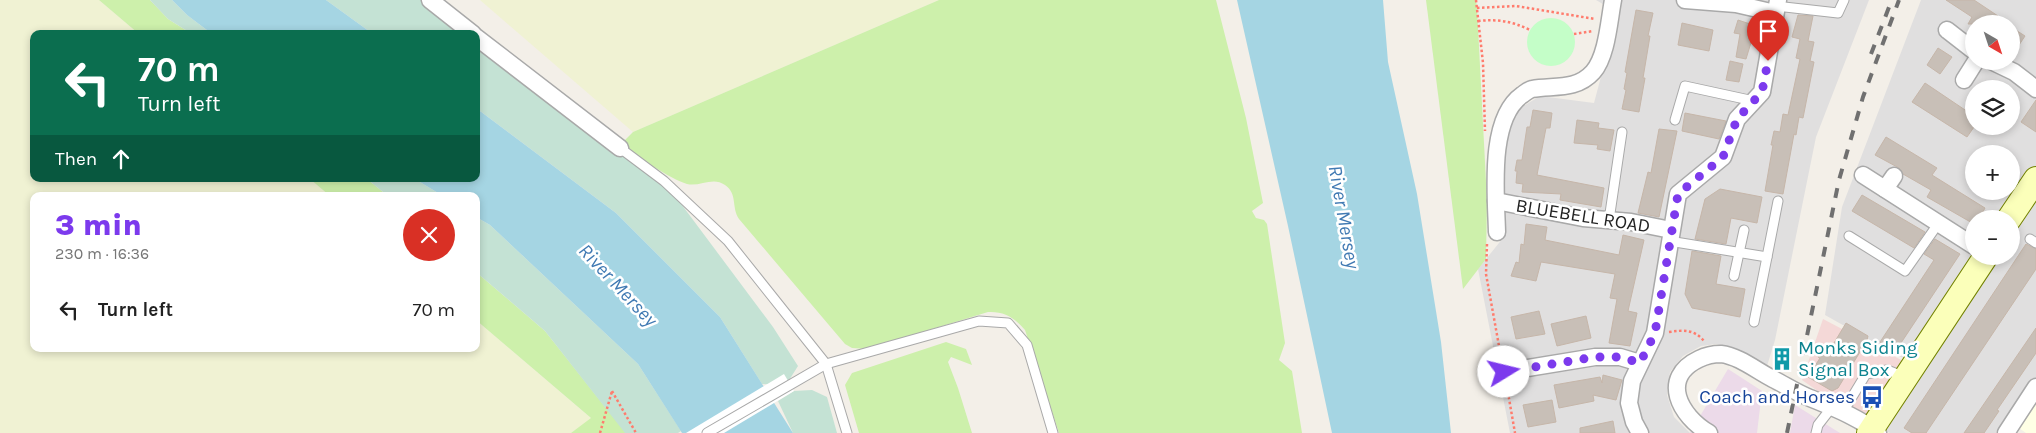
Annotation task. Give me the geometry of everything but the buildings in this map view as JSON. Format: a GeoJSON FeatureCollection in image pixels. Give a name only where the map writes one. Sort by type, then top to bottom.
{"type":"FeatureCollection","features":[{"type":"Feature","properties":{"kind":"street"},"geometry":{"type":"LineString","coordinates":[[430,0],[468,30]]}},
{"type":"Feature","properties":{"kind":"street"},"geometry":{"type":"LineString","coordinates":[[1497,232],[1497,152],[1501,126],[1514,101],[1530,89],[1574,85],[1592,74],[1601,60],[1613,0]]}},
{"type":"Feature","properties":{"kind":"street"},"geometry":{"type":"LineString","coordinates":[[1640,433],[1628,403],[1632,381],[1655,333],[1678,194],[1723,157],[1737,119],[1762,92],[1777,6],[1685,0]]}},
{"type":"Feature","properties":{"kind":"street"},"geometry":{"type":"LineString","coordinates":[[1947,30],[1965,44]]}},
{"type":"Feature","properties":{"kind":"street"},"geometry":{"type":"LineString","coordinates":[[480,39],[620,148]]}},
{"type":"Feature","properties":{"kind":"street"},"geometry":{"type":"LineString","coordinates":[[1964,80],[1970,70]]}},
{"type":"Feature","properties":{"kind":"street"},"geometry":{"type":"LineString","coordinates":[[2010,70],[2036,89]]}},
{"type":"Feature","properties":{"kind":"street"},"geometry":{"type":"LineString","coordinates":[[1863,175],[1965,240]]}},
{"type":"Feature","properties":{"kind":"street"},"geometry":{"type":"LineString","coordinates":[[1885,190],[1894,176]]}},
{"type":"Feature","properties":{"kind":"street"},"geometry":{"type":"LineString","coordinates":[[2015,210],[2036,179]]}},
{"type":"Feature","properties":{"kind":"street","name":"BLUEBELL ROAD"},"geometry":{"type":"LineString","coordinates":[[1496,202],[1583,218],[1609,220],[1670,235]]}},
{"type":"Feature","properties":{"kind":"street"},"geometry":{"type":"LineString","coordinates":[[1709,433],[1692,421],[1684,412],[1679,402],[1677,391],[1684,370],[1706,356],[1721,354],[1739,360],[1809,398],[1838,409],[1873,431],[1980,265]]}},
{"type":"Feature","properties":{"kind":"street"},"geometry":{"type":"LineString","coordinates":[[1504,372],[1595,357],[1620,357],[1640,363]]}},
{"type":"Feature","properties":{"kind":"street"},"geometry":{"type":"LineString","coordinates":[[2006,433],[2036,387]]}},
{"type":"Feature","properties":{"kind":"lane"},"geometry":{"type":"LineString","coordinates":[[1777,6],[1838,13],[1844,0]]}},
{"type":"Feature","properties":{"kind":"lane"},"geometry":{"type":"LineString","coordinates":[[1675,120],[1685,86],[1754,101]]}},
{"type":"Feature","properties":{"kind":"lane"},"geometry":{"type":"LineString","coordinates":[[1609,220],[1622,132]]}},
{"type":"Feature","properties":{"kind":"lane"},"geometry":{"type":"LineString","coordinates":[[620,148],[664,181],[728,241],[826,364],[847,433]]}},
{"type":"Feature","properties":{"kind":"lane"},"geometry":{"type":"LineString","coordinates":[[1754,322],[1778,201]]}},
{"type":"Feature","properties":{"kind":"lane"},"geometry":{"type":"LineString","coordinates":[[1849,236],[1904,271],[1938,224]]}},
{"type":"Feature","properties":{"kind":"lane"},"geometry":{"type":"LineString","coordinates":[[1734,276],[1744,230]]}},
{"type":"Feature","properties":{"kind":"lane"},"geometry":{"type":"LineString","coordinates":[[1670,235],[1739,253],[1767,257]]}},
{"type":"Feature","properties":{"kind":"lane"},"geometry":{"type":"LineString","coordinates":[[707,433],[826,364],[978,321],[1008,323],[1027,345],[1053,433]]}},
{"type":"Feature","properties":{"kind":"lane"},"geometry":{"type":"LineString","coordinates":[[1816,433],[1818,425],[1838,409],[1866,374],[1887,370],[1906,378]]}},
{"type":"Feature","properties":{"kind":"path"},"geometry":{"type":"LineString","coordinates":[[1477,8],[1516,6],[1608,27]]}},
{"type":"Feature","properties":{"kind":"path"},"geometry":{"type":"LineString","coordinates":[[1478,22],[1491,20],[1507,21],[1530,30]]}},
{"type":"Feature","properties":{"kind":"path"},"geometry":{"type":"LineString","coordinates":[[1574,34],[1608,27]]}},
{"type":"Feature","properties":{"kind":"path"},"geometry":{"type":"LineString","coordinates":[[600,433],[612,390],[636,433]]}},
{"type":"Feature","properties":{"kind":"shaded area"},"geometry":{"type":"Polygon","coordinates":[[[0,0],[99,0],[134,30],[30,30],[30,182],[314,182],[325,192],[30,192],[30,352],[480,352],[480,323],[592,419],[571,433],[0,433],[0,0]]]}},
{"type":"Feature","properties":{"kind":"shaded area"},"geometry":{"type":"Polygon","coordinates":[[[150,0],[172,0],[187,15],[207,30],[186,30],[168,19],[150,0]]]}},
{"type":"Feature","properties":{"kind":"shaded area"},"geometry":{"type":"Polygon","coordinates":[[[326,0],[430,0],[468,30],[367,30],[326,0]]]}},
{"type":"Feature","properties":{"kind":"shaded area"},"geometry":{"type":"Polygon","coordinates":[[[480,0],[939,0],[633,132],[480,0]]]}},
{"type":"Feature","properties":{"kind":"shaded area"},"geometry":{"type":"Polygon","coordinates":[[[1596,0],[1869,0],[1816,137],[1775,340],[1767,366],[1737,351],[1716,344],[1701,346],[1683,356],[1670,372],[1667,395],[1674,417],[1690,433],[1510,433],[1478,269],[1503,238],[1504,156],[1514,112],[1540,96],[1594,103],[1618,13],[1596,0]]]}},
{"type":"Feature","properties":{"kind":"shaded area"},"geometry":{"type":"Polygon","coordinates":[[[1921,0],[2036,0],[2036,378],[1996,433],[1890,433],[1886,431],[1928,366],[1898,356],[1825,315],[1842,207],[1921,0]]]}},
{"type":"Feature","properties":{"kind":"shaded area"},"geometry":{"type":"Polygon","coordinates":[[[480,40],[664,181],[773,327],[798,366],[786,385],[762,384],[720,317],[616,213],[480,111],[480,40]]]}},
{"type":"Feature","properties":{"kind":"shaded area"},"geometry":{"type":"Polygon","coordinates":[[[371,182],[420,182],[436,192],[383,192],[371,182]]]}},
{"type":"Feature","properties":{"kind":"shaded area"},"geometry":{"type":"Polygon","coordinates":[[[480,219],[490,225],[638,364],[681,431],[678,433],[625,433],[545,331],[480,275],[480,219]]]}},
{"type":"Feature","properties":{"kind":"shaded area"},"geometry":{"type":"Polygon","coordinates":[[[1823,319],[1905,362],[1864,423],[1802,380],[1823,319]]]}},
{"type":"Feature","properties":{"kind":"shaded area"},"geometry":{"type":"Polygon","coordinates":[[[1728,369],[1762,391],[1757,433],[1690,433],[1728,369]]]}},
{"type":"Feature","properties":{"kind":"shaded area"},"geometry":{"type":"Polygon","coordinates":[[[812,390],[827,397],[837,433],[793,433],[778,401],[794,391],[812,390]]]}},
{"type":"Feature","properties":{"kind":"shaded area"},"geometry":{"type":"Polygon","coordinates":[[[2036,404],[2036,433],[2026,433],[2019,428],[2036,404]]]}},
{"type":"Feature","properties":{"kind":"shaded area"},"geometry":{"type":"Polygon","coordinates":[[[1795,405],[1840,433],[1790,433],[1795,405]]]}},
{"type":"Feature","properties":{"kind":"green space"},"geometry":{"type":"Polygon","coordinates":[[[99,0],[150,0],[168,19],[186,30],[134,30],[99,0]]]}},
{"type":"Feature","properties":{"kind":"green space"},"geometry":{"type":"Polygon","coordinates":[[[939,0],[1216,0],[1246,118],[1263,203],[1252,211],[1256,218],[1264,220],[1267,224],[1285,343],[1279,360],[1292,371],[1302,433],[1059,433],[1025,330],[1013,319],[999,313],[988,312],[867,349],[852,348],[845,344],[739,219],[735,210],[732,192],[725,185],[716,181],[692,185],[687,184],[654,167],[620,145],[633,132],[939,0]]]}},
{"type":"Feature","properties":{"kind":"green space"},"geometry":{"type":"Polygon","coordinates":[[[1426,0],[1476,0],[1487,201],[1486,259],[1463,289],[1426,0]]]}},
{"type":"Feature","properties":{"kind":"green space"},"geometry":{"type":"Polygon","coordinates":[[[1546,18],[1556,18],[1565,22],[1571,28],[1574,33],[1574,51],[1565,62],[1556,66],[1546,66],[1537,62],[1531,56],[1527,47],[1527,37],[1531,28],[1537,22],[1546,18]]]}},
{"type":"Feature","properties":{"kind":"green space"},"geometry":{"type":"Polygon","coordinates":[[[314,182],[371,182],[383,192],[325,192],[314,182]]]}},
{"type":"Feature","properties":{"kind":"green space"},"geometry":{"type":"Polygon","coordinates":[[[480,275],[545,331],[606,408],[636,433],[571,433],[591,418],[480,323],[480,275]]]}},
{"type":"Feature","properties":{"kind":"green space"},"geometry":{"type":"Polygon","coordinates":[[[946,342],[966,349],[972,365],[951,357],[948,362],[972,433],[859,433],[845,385],[852,373],[946,342]]]}},
{"type":"Feature","properties":{"kind":"water"},"geometry":{"type":"Polygon","coordinates":[[[172,0],[326,0],[367,30],[207,30],[187,15],[172,0]]]}},
{"type":"Feature","properties":{"kind":"water","name":"River Mersey"},"geometry":{"type":"Polygon","coordinates":[[[1237,0],[1383,0],[1388,62],[1417,194],[1441,342],[1451,433],[1332,433],[1237,0]]]}},
{"type":"Feature","properties":{"kind":"water","name":"River Mersey"},"geometry":{"type":"Polygon","coordinates":[[[480,111],[616,213],[720,317],[793,433],[682,433],[638,364],[490,225],[480,219],[480,192],[436,192],[420,182],[480,182],[480,111]]]}},
{"type":"Feature","properties":{"kind":"pier"},"geometry":{"type":"Polygon","coordinates":[[[784,374],[794,391],[724,433],[686,433],[784,374]]]}},
{"type":"Feature","properties":{"kind":"railway"},"geometry":{"type":"LineString","coordinates":[[1787,433],[1839,180],[1863,97],[1899,0]]}},
{"type":"Feature","properties":{"kind":"railway"},"geometry":{"type":"LineString","coordinates":[[1871,54],[1891,2]]}},
{"type":"Feature","properties":{"kind":"place","name":"Monks Siding Signal Box"},"geometry":{"type":"Point","coordinates":[1782,359]}},
{"type":"Feature","properties":{"kind":"place","name":"Coach and Horses"},"geometry":{"type":"Point","coordinates":[1872,397]}},
{"type":"Feature","properties":{"kind":"route"},"geometry":{"type":"LineString","coordinates":[[1504,372],[1595,357],[1620,357],[1640,363],[1655,333],[1678,194],[1723,157],[1737,119],[1762,92],[1768,61]]}}]}
